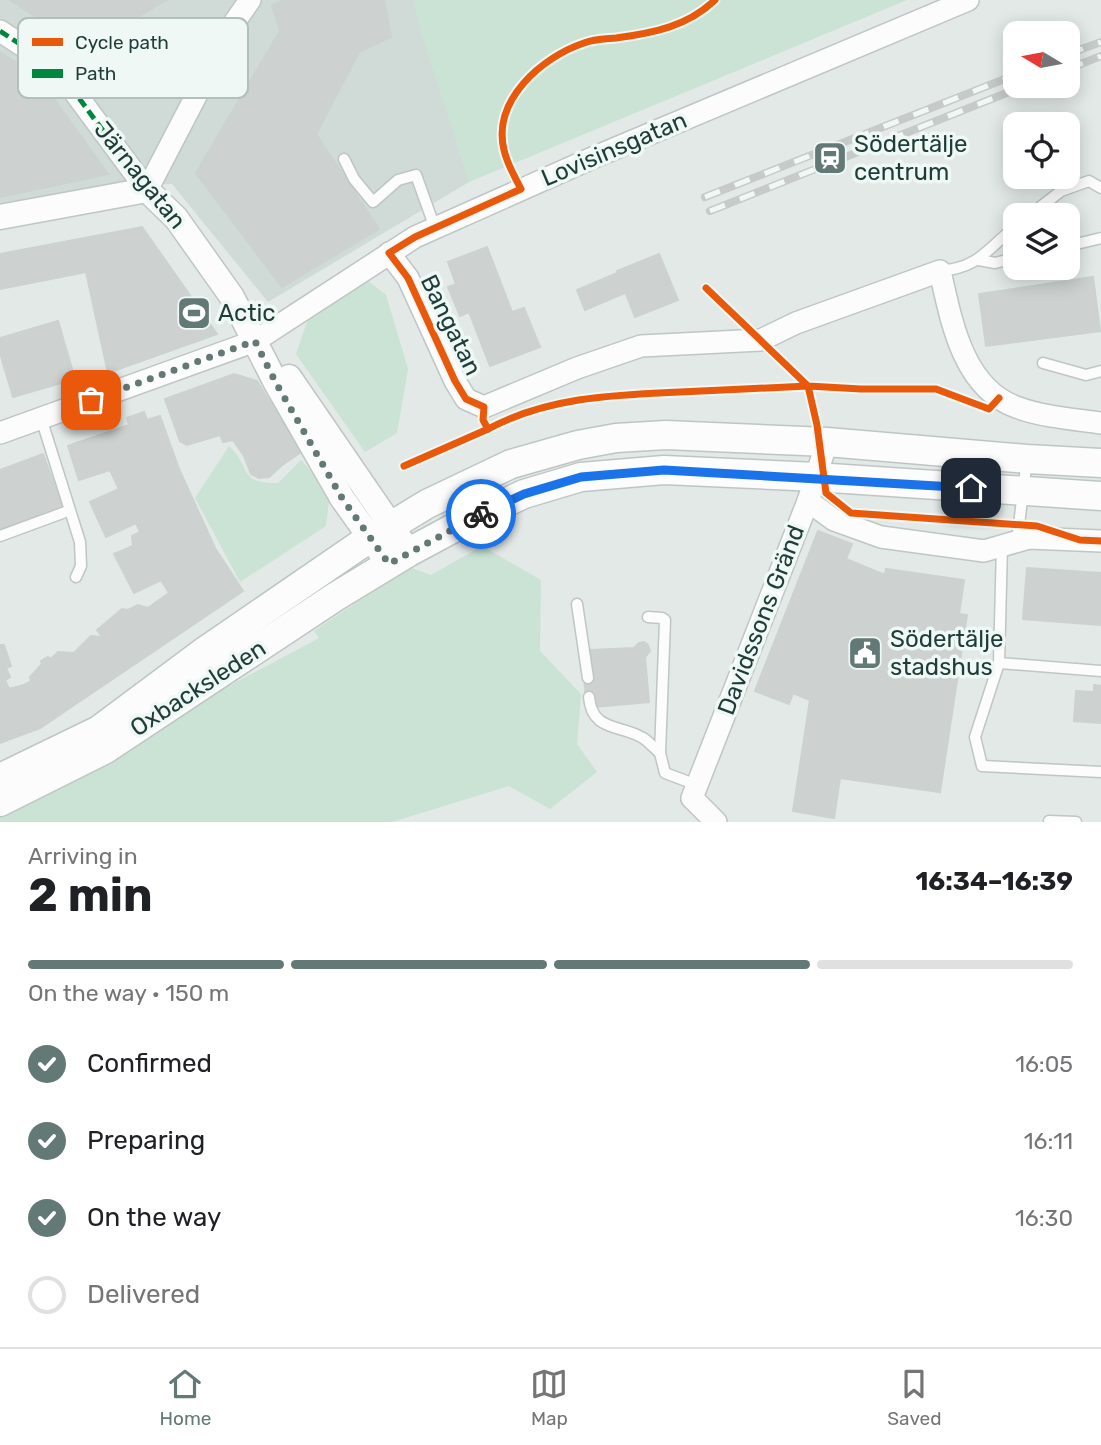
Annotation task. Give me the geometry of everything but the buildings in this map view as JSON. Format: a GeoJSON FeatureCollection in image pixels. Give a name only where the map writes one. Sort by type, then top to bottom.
{"type":"FeatureCollection","features":[{"type":"Feature","properties":{"kind":"main road","name":"Oxbacksleden"},"geometry":{"type":"LineString","coordinates":[[0,778],[99,730],[205,651],[381,531],[426,504],[511,464],[578,445],[666,435],[827,442],[1101,463]]}},
{"type":"Feature","properties":{"kind":"main road","name":"Oxbacksleden"},"geometry":{"type":"LineString","coordinates":[[0,802],[104,750],[399,558],[524,494],[581,477],[664,470],[812,489],[1023,491],[1101,496]]}},
{"type":"Feature","properties":{"kind":"street"},"geometry":{"type":"LineString","coordinates":[[237,18],[250,0]]}},
{"type":"Feature","properties":{"kind":"street","name":"Lovisinsgatan"},"geometry":{"type":"LineString","coordinates":[[0,433],[255,341],[389,253],[435,228],[590,159],[968,0]]}},
{"type":"Feature","properties":{"kind":"street","name":"Järnagatan"},"geometry":{"type":"LineString","coordinates":[[0,31],[18,43]]}},
{"type":"Feature","properties":{"kind":"street","name":"Järnagatan"},"geometry":{"type":"LineString","coordinates":[[79,98],[147,190],[176,218],[232,297],[276,383],[342,498],[381,531],[399,558]]}},
{"type":"Feature","properties":{"kind":"street"},"geometry":{"type":"LineString","coordinates":[[0,217],[147,190],[194,98]]}},
{"type":"Feature","properties":{"kind":"street","name":"Bangatan"},"geometry":{"type":"LineString","coordinates":[[389,253],[408,278],[455,381],[466,399],[484,407],[577,368],[641,346],[761,340],[796,323],[940,271]]}},
{"type":"Feature","properties":{"kind":"street"},"geometry":{"type":"LineString","coordinates":[[940,271],[952,327],[982,385],[1014,406],[1043,414],[1101,423]]}},
{"type":"Feature","properties":{"kind":"street","name":"Davidssons Gränd"},"geometry":{"type":"LineString","coordinates":[[695,791],[812,489],[827,442]]}},
{"type":"Feature","properties":{"kind":"street"},"geometry":{"type":"LineString","coordinates":[[812,489],[834,520],[881,537],[984,551],[1029,538],[1091,540]]}},
{"type":"Feature","properties":{"kind":"street"},"geometry":{"type":"LineString","coordinates":[[695,791],[716,822]]}},
{"type":"Feature","properties":{"kind":"lane"},"geometry":{"type":"LineString","coordinates":[[344,159],[354,179],[373,202],[398,180],[416,175],[435,228]]}},
{"type":"Feature","properties":{"kind":"lane"},"geometry":{"type":"LineString","coordinates":[[1045,203],[1060,191],[1089,181],[1101,188]]}},
{"type":"Feature","properties":{"kind":"lane"},"geometry":{"type":"LineString","coordinates":[[940,271],[957,270],[979,260],[1003,236]]}},
{"type":"Feature","properties":{"kind":"lane"},"geometry":{"type":"LineString","coordinates":[[1080,243],[1101,238]]}},
{"type":"Feature","properties":{"kind":"lane"},"geometry":{"type":"LineString","coordinates":[[979,260],[995,263],[1003,261]]}},
{"type":"Feature","properties":{"kind":"lane"},"geometry":{"type":"LineString","coordinates":[[1043,363],[1086,375],[1101,371]]}},
{"type":"Feature","properties":{"kind":"lane"},"geometry":{"type":"LineString","coordinates":[[41,418],[68,511],[80,542],[81,566],[76,577]]}},
{"type":"Feature","properties":{"kind":"lane"},"geometry":{"type":"LineString","coordinates":[[1027,459],[1023,491],[1010,543],[999,663],[975,737],[982,766],[1101,772]]}},
{"type":"Feature","properties":{"kind":"lane"},"geometry":{"type":"LineString","coordinates":[[0,536],[68,511]]}},
{"type":"Feature","properties":{"kind":"lane"},"geometry":{"type":"LineString","coordinates":[[576,604],[588,678]]}},
{"type":"Feature","properties":{"kind":"lane"},"geometry":{"type":"LineString","coordinates":[[648,617],[665,620],[660,753],[665,772],[695,791]]}},
{"type":"Feature","properties":{"kind":"lane"},"geometry":{"type":"LineString","coordinates":[[999,663],[1101,671]]}},
{"type":"Feature","properties":{"kind":"lane"},"geometry":{"type":"LineString","coordinates":[[589,697],[590,711],[595,717],[612,727],[642,738],[660,753]]}},
{"type":"Feature","properties":{"kind":"lane"},"geometry":{"type":"LineString","coordinates":[[1049,821],[1076,822]]}},
{"type":"Feature","properties":{"kind":"shaded area"},"geometry":{"type":"Polygon","coordinates":[[[0,0],[415,0],[469,182],[268,302],[172,184],[117,185],[0,210],[0,0]]]}},
{"type":"Feature","properties":{"kind":"green space"},"geometry":{"type":"Polygon","coordinates":[[[413,0],[907,0],[469,182],[413,0]]]}},
{"type":"Feature","properties":{"kind":"green space"},"geometry":{"type":"Polygon","coordinates":[[[367,280],[386,295],[408,369],[397,433],[365,452],[296,354],[309,316],[367,280]]]}},
{"type":"Feature","properties":{"kind":"green space"},"geometry":{"type":"Polygon","coordinates":[[[229,446],[247,473],[256,481],[278,483],[301,460],[330,492],[326,526],[240,582],[195,498],[229,446]]]}},
{"type":"Feature","properties":{"kind":"green space"},"geometry":{"type":"Polygon","coordinates":[[[482,546],[541,580],[540,651],[581,694],[577,744],[597,772],[550,809],[509,786],[392,822],[0,822],[0,808],[319,638],[314,631],[409,567],[431,575],[482,546]]]}},
{"type":"Feature","properties":{"kind":"railway"},"geometry":{"type":"LineString","coordinates":[[1080,50],[1101,42]]}},
{"type":"Feature","properties":{"kind":"railway"},"geometry":{"type":"LineString","coordinates":[[1080,64],[1101,56]]}},
{"type":"Feature","properties":{"kind":"railway"},"geometry":{"type":"LineString","coordinates":[[705,197],[1003,80]]}},
{"type":"Feature","properties":{"kind":"railway"},"geometry":{"type":"LineString","coordinates":[[710,211],[1003,94]]}},
{"type":"Feature","properties":{"kind":"marked path"},"geometry":{"type":"LineString","coordinates":[[0,31],[18,43]]}},
{"type":"Feature","properties":{"kind":"marked path"},"geometry":{"type":"LineString","coordinates":[[79,98],[147,190]]}},
{"type":"Feature","properties":{"kind":"cycle path"},"geometry":{"type":"LineString","coordinates":[[715,0],[705,9],[670,27],[644,34],[588,42],[568,50],[537,70],[513,98],[502,132],[505,155],[521,189],[415,237],[389,253],[408,278],[455,381],[466,399],[484,407],[483,420],[488,429],[534,410],[581,400],[808,386],[817,425],[826,493],[851,513],[1037,526],[1080,540],[1101,541]]}},
{"type":"Feature","properties":{"kind":"cycle path"},"geometry":{"type":"LineString","coordinates":[[706,288],[808,386],[936,389],[989,409],[999,398]]}},
{"type":"Feature","properties":{"kind":"cycle path"},"geometry":{"type":"LineString","coordinates":[[404,466],[488,429]]}},
{"type":"Feature","properties":{"kind":"way so far"},"geometry":{"type":"LineString","coordinates":[[91,400],[255,341],[342,498],[389,564],[481,514]]}},
{"type":"Feature","properties":{"kind":"place","name":"Södertälje centrum"},"geometry":{"type":"Point","coordinates":[830,158]}},
{"type":"Feature","properties":{"kind":"place","name":"Actic"},"geometry":{"type":"Point","coordinates":[194,313]}},
{"type":"Feature","properties":{"kind":"place","name":"Södertälje stadshus"},"geometry":{"type":"Point","coordinates":[865,653]}},
{"type":"Feature","properties":{"kind":"route"},"geometry":{"type":"LineString","coordinates":[[481,514],[524,494],[581,477],[664,470],[971,488]]}}]}
